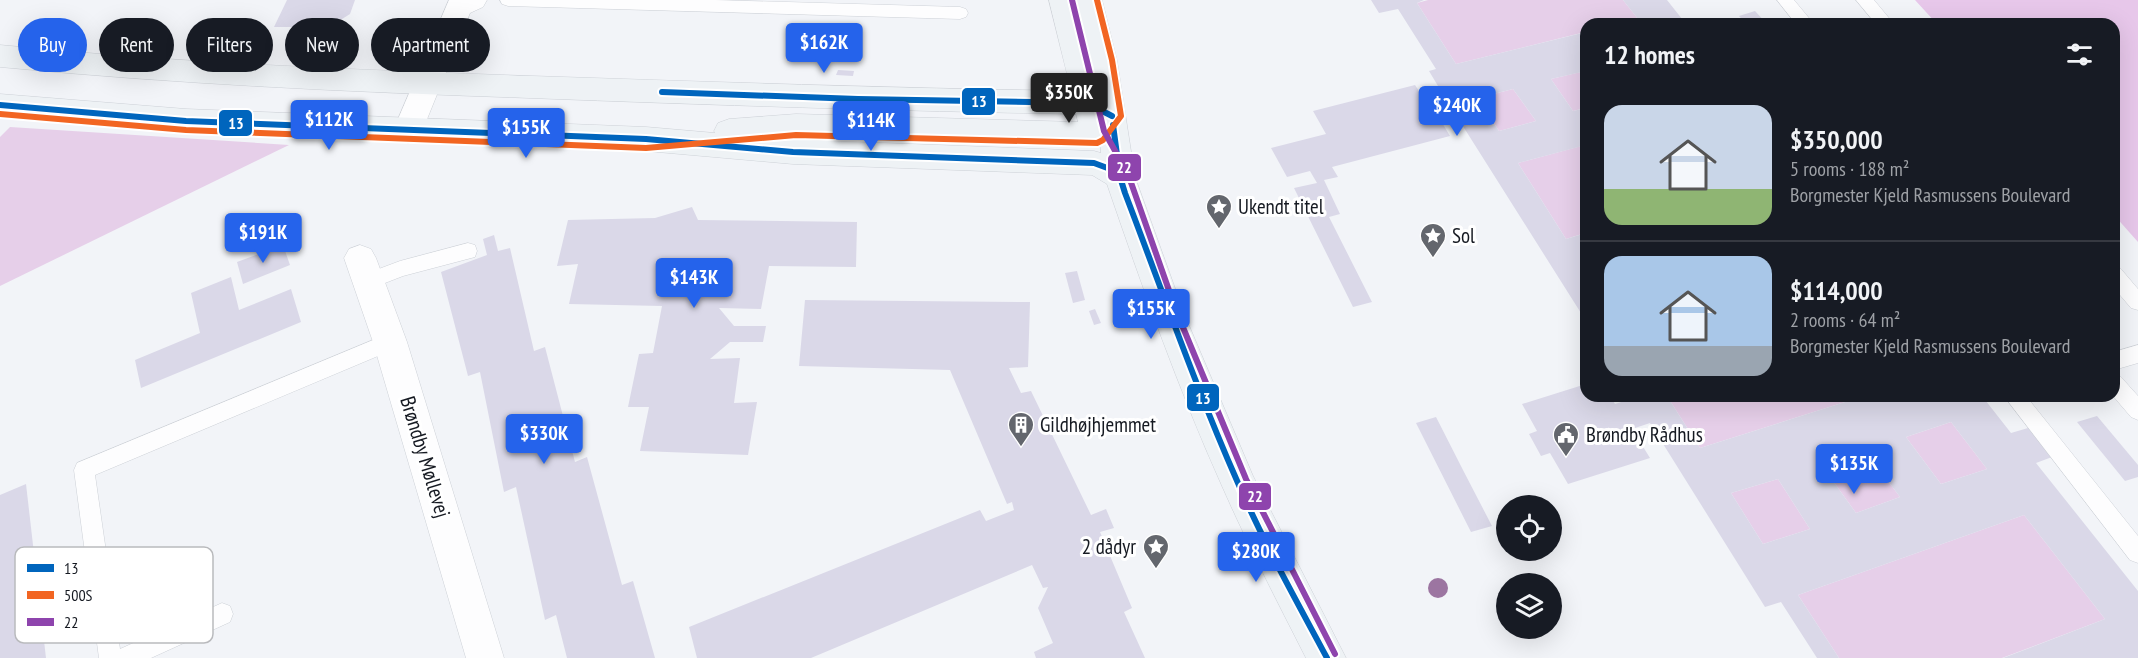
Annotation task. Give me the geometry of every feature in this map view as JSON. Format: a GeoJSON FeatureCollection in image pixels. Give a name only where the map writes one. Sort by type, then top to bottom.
{"type":"FeatureCollection","features":[{"type":"Feature","properties":{"kind":"street"},"geometry":{"type":"LineString","coordinates":[[408,131],[459,7],[473,0]]}},
{"type":"Feature","properties":{"kind":"street"},"geometry":{"type":"LineString","coordinates":[[1063,0],[1098,118],[1169,315],[1234,473],[1263,536],[1327,658]]}},
{"type":"Feature","properties":{"kind":"street"},"geometry":{"type":"LineString","coordinates":[[1088,0],[1103,61],[1098,118]]}},
{"type":"Feature","properties":{"kind":"street"},"geometry":{"type":"LineString","coordinates":[[0,56],[197,74],[858,99],[1098,118]]}},
{"type":"Feature","properties":{"kind":"street"},"geometry":{"type":"LineString","coordinates":[[0,105],[186,121],[646,139],[793,152],[1094,163],[1110,169],[1120,177]]}},
{"type":"Feature","properties":{"kind":"street"},"geometry":{"type":"LineString","coordinates":[[646,139],[796,126],[1098,118]]}},
{"type":"Feature","properties":{"kind":"street","name":"Brøndby Møllevej"},"geometry":{"type":"LineString","coordinates":[[364,270],[390,342],[485,658]]}},
{"type":"Feature","properties":{"kind":"lane"},"geometry":{"type":"LineString","coordinates":[[508,0],[960,13]]}},
{"type":"Feature","properties":{"kind":"lane"},"geometry":{"type":"LineString","coordinates":[[1785,0],[1801,18]]}},
{"type":"Feature","properties":{"kind":"lane"},"geometry":{"type":"LineString","coordinates":[[1864,0],[1880,18]]}},
{"type":"Feature","properties":{"kind":"lane"},"geometry":{"type":"LineString","coordinates":[[364,270],[400,269],[468,251]]}},
{"type":"Feature","properties":{"kind":"lane"},"geometry":{"type":"LineString","coordinates":[[2120,282],[2138,302]]}},
{"type":"Feature","properties":{"kind":"lane"},"geometry":{"type":"LineString","coordinates":[[95,547],[84,470],[390,342]]}},
{"type":"Feature","properties":{"kind":"lane"},"geometry":{"type":"LineString","coordinates":[[2120,360],[2138,354]]}},
{"type":"Feature","properties":{"kind":"lane"},"geometry":{"type":"LineString","coordinates":[[2120,389],[2138,411]]}},
{"type":"Feature","properties":{"kind":"lane"},"geometry":{"type":"LineString","coordinates":[[2019,402],[2138,553]]}},
{"type":"Feature","properties":{"kind":"lane"},"geometry":{"type":"LineString","coordinates":[[213,618],[222,614]]}},
{"type":"Feature","properties":{"kind":"lane"},"geometry":{"type":"LineString","coordinates":[[108,643],[110,658]]}},
{"type":"Feature","properties":{"kind":"lane"},"geometry":{"type":"LineString","coordinates":[[125,658],[158,643]]}},
{"type":"Feature","properties":{"kind":"shaded area"},"geometry":{"type":"Polygon","coordinates":[[[1428,0],[1623,0],[1637,18],[1580,18],[1580,33],[1456,64],[1417,3],[1428,0]]]}},
{"type":"Feature","properties":{"kind":"shaded area"},"geometry":{"type":"Polygon","coordinates":[[[1915,0],[2138,0],[2138,242],[2120,222],[2120,18],[1932,18],[1915,0]]]}},
{"type":"Feature","properties":{"kind":"shaded area"},"geometry":{"type":"Polygon","coordinates":[[[1580,72],[1580,109],[1573,111],[1551,79],[1580,72]]]}},
{"type":"Feature","properties":{"kind":"shaded area"},"geometry":{"type":"Polygon","coordinates":[[[1513,89],[1536,121],[1499,131],[1478,98],[1513,89]]]}},
{"type":"Feature","properties":{"kind":"shaded area"},"geometry":{"type":"Polygon","coordinates":[[[10,127],[289,145],[0,286],[0,137],[10,127]]]}},
{"type":"Feature","properties":{"kind":"shaded area"},"geometry":{"type":"Polygon","coordinates":[[[1580,146],[1580,235],[1566,239],[1518,163],[1580,146]]]}},
{"type":"Feature","properties":{"kind":"shaded area"},"geometry":{"type":"Polygon","coordinates":[[[1671,402],[1845,402],[1700,448],[1671,402]]]}},
{"type":"Feature","properties":{"kind":"shaded area"},"geometry":{"type":"Polygon","coordinates":[[[1951,422],[1987,469],[1941,484],[1906,437],[1951,422]]]}},
{"type":"Feature","properties":{"kind":"shaded area"},"geometry":{"type":"Polygon","coordinates":[[[1866,452],[1900,497],[1856,513],[1823,467],[1866,452]]]}},
{"type":"Feature","properties":{"kind":"shaded area"},"geometry":{"type":"Polygon","coordinates":[[[1778,479],[1810,529],[1763,544],[1731,493],[1778,479]]]}},
{"type":"Feature","properties":{"kind":"shaded area"},"geometry":{"type":"Polygon","coordinates":[[[2024,515],[2105,619],[2002,658],[1839,658],[1798,595],[2024,515]]]}},
{"type":"Feature","properties":{"kind":"building"},"geometry":{"type":"Polygon","coordinates":[[[287,0],[355,0],[350,14],[344,18],[285,18],[285,27],[274,27],[287,0]]]}},
{"type":"Feature","properties":{"kind":"building"},"geometry":{"type":"Polygon","coordinates":[[[1371,0],[1424,0],[1417,3],[1456,64],[1580,33],[1580,72],[1551,79],[1573,111],[1580,109],[1580,147],[1518,163],[1566,239],[1580,235],[1580,312],[1454,112],[1438,116],[1450,136],[1332,167],[1338,177],[1324,180],[1340,214],[1329,217],[1372,302],[1353,307],[1294,188],[1317,183],[1310,171],[1287,177],[1271,148],[1326,134],[1313,111],[1415,85],[1419,91],[1438,86],[1429,71],[1436,69],[1398,9],[1379,13],[1371,0]],[[1513,89],[1478,98],[1499,131],[1536,121],[1513,89]]]}},
{"type":"Feature","properties":{"kind":"building"},"geometry":{"type":"Polygon","coordinates":[[[1623,0],[1667,0],[1681,18],[1637,18],[1623,0]]]}},
{"type":"Feature","properties":{"kind":"building"},"geometry":{"type":"Polygon","coordinates":[[[1755,11],[1761,18],[1741,18],[1739,16],[1755,11]]]}},
{"type":"Feature","properties":{"kind":"building"},"geometry":{"type":"Polygon","coordinates":[[[838,70],[854,71],[853,76],[836,75],[838,70]]]}},
{"type":"Feature","properties":{"kind":"building"},"geometry":{"type":"Polygon","coordinates":[[[692,207],[698,220],[857,222],[856,267],[769,266],[761,309],[719,308],[734,326],[766,326],[763,342],[730,342],[710,359],[740,358],[734,403],[757,402],[748,455],[640,451],[649,407],[628,407],[639,354],[653,353],[662,306],[569,304],[578,264],[557,266],[568,220],[655,218],[692,207]]]}},
{"type":"Feature","properties":{"kind":"building"},"geometry":{"type":"Polygon","coordinates":[[[494,235],[498,251],[510,248],[534,351],[545,347],[575,462],[587,457],[622,585],[633,581],[655,658],[567,658],[556,615],[545,620],[516,487],[504,492],[480,372],[468,376],[441,272],[487,255],[483,239],[494,235]]]}},
{"type":"Feature","properties":{"kind":"building"},"geometry":{"type":"Polygon","coordinates":[[[283,245],[290,265],[243,284],[237,262],[283,245]]]}},
{"type":"Feature","properties":{"kind":"building"},"geometry":{"type":"Polygon","coordinates":[[[1077,271],[1085,300],[1073,303],[1065,273],[1077,271]]]}},
{"type":"Feature","properties":{"kind":"building"},"geometry":{"type":"Polygon","coordinates":[[[231,277],[239,310],[291,289],[301,322],[141,388],[135,360],[200,333],[191,293],[231,277]]]}},
{"type":"Feature","properties":{"kind":"building","name":"Gildhøjhjemmet"},"geometry":{"type":"Polygon","coordinates":[[[805,300],[1030,302],[1028,367],[1009,368],[1021,393],[1031,391],[1091,515],[1106,509],[1114,528],[1100,532],[1132,608],[1124,612],[1145,658],[1036,658],[1034,652],[1053,643],[1038,608],[1048,587],[1043,588],[1032,565],[811,658],[697,658],[689,627],[980,510],[986,521],[1014,510],[1012,502],[1007,504],[950,370],[799,366],[805,300]]]}},
{"type":"Feature","properties":{"kind":"building"},"geometry":{"type":"Polygon","coordinates":[[[1095,309],[1101,323],[1094,325],[1089,311],[1095,309]]]}},
{"type":"Feature","properties":{"kind":"building"},"geometry":{"type":"Polygon","coordinates":[[[1580,386],[1580,402],[1614,402],[1615,404],[1671,402],[1700,448],[1845,402],[1987,402],[2011,433],[2028,428],[2052,457],[2036,463],[2138,591],[2138,658],[2003,658],[2105,619],[2024,515],[1798,595],[1839,658],[1817,658],[1781,602],[1765,607],[1650,423],[1632,429],[1650,458],[1568,484],[1550,453],[1541,456],[1529,434],[1537,431],[1522,404],[1580,386]],[[1951,422],[1906,437],[1941,484],[1987,469],[1951,422]],[[1866,452],[1823,467],[1856,513],[1900,497],[1866,452]],[[1778,479],[1731,493],[1763,544],[1810,529],[1778,479]]]}},
{"type":"Feature","properties":{"kind":"building"},"geometry":{"type":"Polygon","coordinates":[[[2097,416],[2138,465],[2138,477],[2125,481],[2077,422],[2097,416]]]}},
{"type":"Feature","properties":{"kind":"building"},"geometry":{"type":"Polygon","coordinates":[[[1436,417],[1492,526],[1471,532],[1416,423],[1436,417]]]}},
{"type":"Feature","properties":{"kind":"building"},"geometry":{"type":"Polygon","coordinates":[[[26,484],[33,547],[15,547],[15,643],[44,643],[46,658],[0,658],[0,495],[26,484]]]}},
{"type":"Feature","properties":{"kind":"transit line","name":"22"},"geometry":{"type":"LineString","coordinates":[[1072,0],[1104,131],[1128,174],[1177,313],[1246,479],[1335,654]]}},
{"type":"Feature","properties":{"kind":"transit line","name":"500S"},"geometry":{"type":"LineString","coordinates":[[0,114],[186,130],[646,148],[796,135],[1097,143],[1103,140],[1121,116],[1112,60],[1097,0]]}},
{"type":"Feature","properties":{"kind":"transit line","name":"13"},"geometry":{"type":"LineString","coordinates":[[662,92],[858,99],[1087,103],[1112,116]]}},
{"type":"Feature","properties":{"kind":"transit line","name":"13"},"geometry":{"type":"LineString","coordinates":[[0,105],[186,121],[646,139],[793,152],[1094,163],[1110,169],[1120,177]]}},
{"type":"Feature","properties":{"kind":"transit line","name":"13"},"geometry":{"type":"LineString","coordinates":[[1113,125],[1120,177],[1125,193],[1194,375],[1238,483],[1269,549],[1327,658]]}},
{"type":"Feature","properties":{"kind":"place","name":"Ukendt titel"},"geometry":{"type":"Point","coordinates":[1219,230]}},
{"type":"Feature","properties":{"kind":"place","name":"Sol"},"geometry":{"type":"Point","coordinates":[1433,259]}},
{"type":"Feature","properties":{"kind":"place","name":"Gildhøjhjemmet"},"geometry":{"type":"Point","coordinates":[1021,448]}},
{"type":"Feature","properties":{"kind":"place","name":"Brøndby Rådhus"},"geometry":{"type":"Point","coordinates":[1566,458]}},
{"type":"Feature","properties":{"kind":"place","name":"2 dådyr"},"geometry":{"type":"Point","coordinates":[1156,570]}}]}
